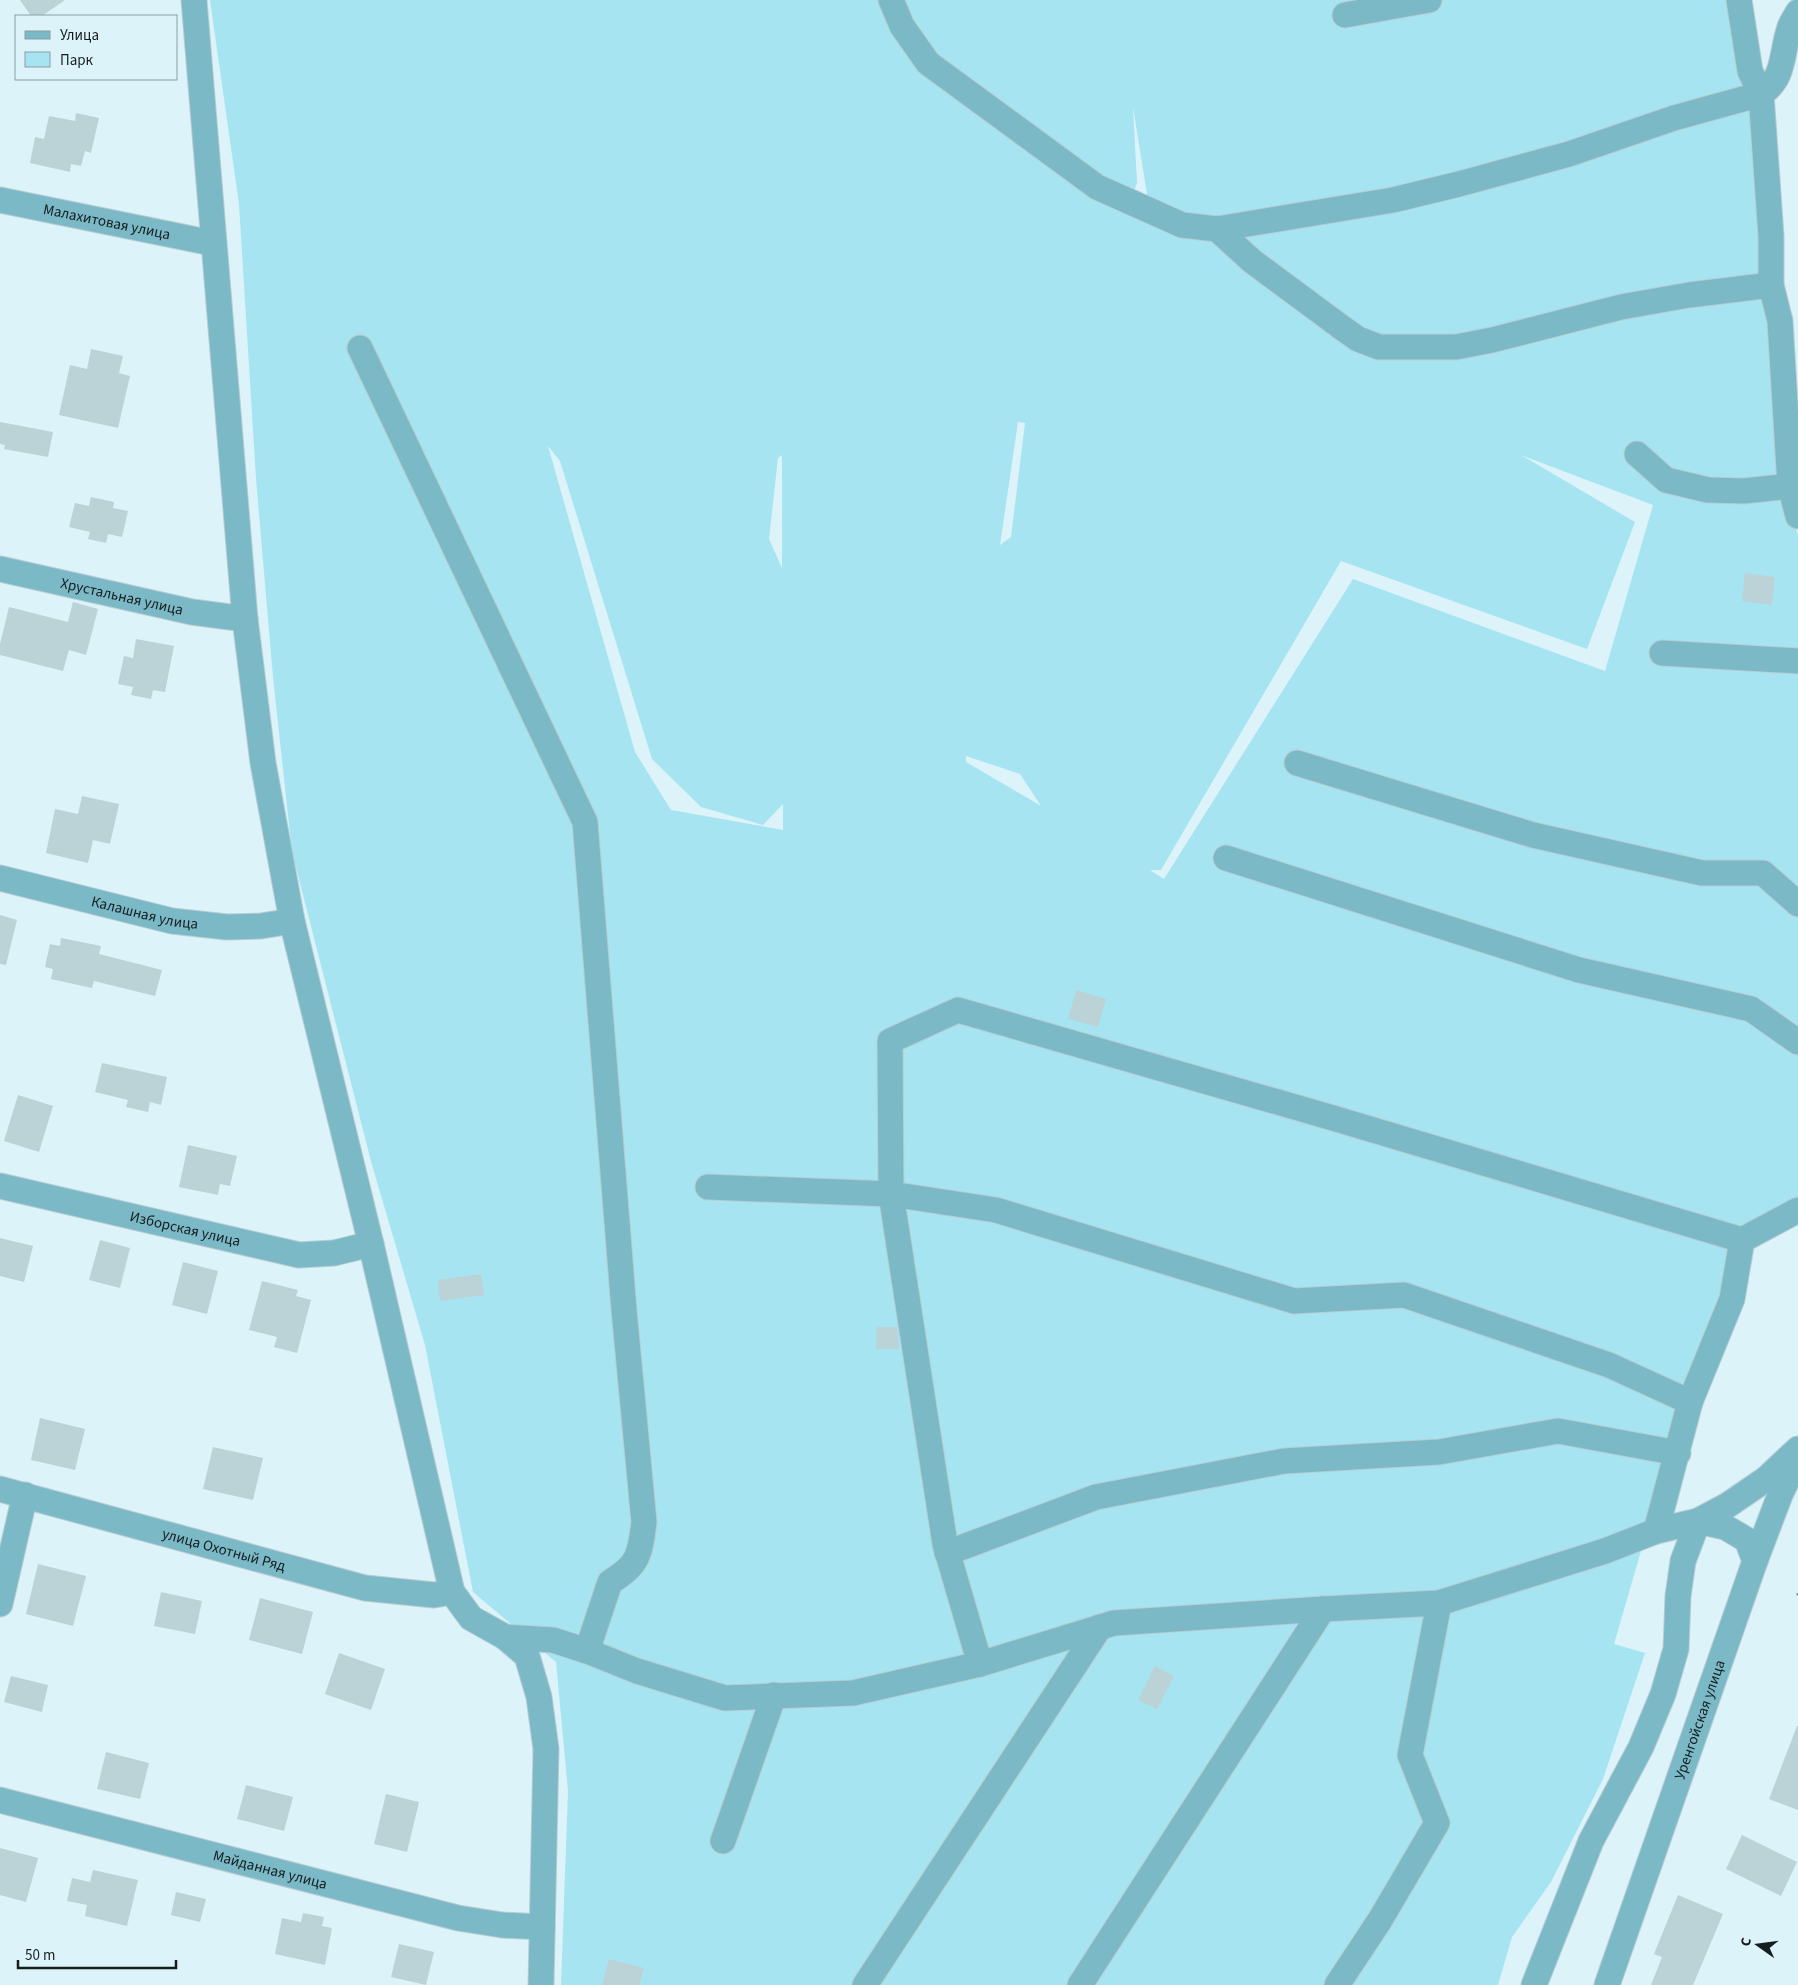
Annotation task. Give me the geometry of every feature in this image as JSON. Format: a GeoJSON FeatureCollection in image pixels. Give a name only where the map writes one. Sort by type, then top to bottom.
{"type":"FeatureCollection","features":[{"type":"Feature","properties":{"kind":"street"},"geometry":{"type":"LineString","coordinates":[[194,0],[202,86],[212,243],[245,619],[263,763],[292,922],[371,1244],[452,1592],[471,1618],[505,1637],[527,1656],[539,1697],[546,1749],[541,1985]]}},
{"type":"Feature","properties":{"kind":"street"},"geometry":{"type":"LineString","coordinates":[[891,0],[902,26],[928,63],[1097,188],[1182,225],[1216,229],[1393,200],[1459,184],[1569,154],[1674,118],[1761,94],[1773,86],[1783,61],[1789,29],[1798,12]]}},
{"type":"Feature","properties":{"kind":"street"},"geometry":{"type":"LineString","coordinates":[[1345,15],[1429,0]]}},
{"type":"Feature","properties":{"kind":"street"},"geometry":{"type":"LineString","coordinates":[[1740,0],[1750,71],[1761,94],[1771,236],[1771,285],[1780,320],[1790,486],[1798,516]]}},
{"type":"Feature","properties":{"kind":"street","name":"Малахитовая улица"},"geometry":{"type":"LineString","coordinates":[[0,200],[212,243]]}},
{"type":"Feature","properties":{"kind":"street"},"geometry":{"type":"LineString","coordinates":[[1216,229],[1252,261],[1341,327],[1358,339],[1379,347],[1456,347],[1621,308],[1689,295],[1771,285]]}},
{"type":"Feature","properties":{"kind":"street"},"geometry":{"type":"LineString","coordinates":[[360,348],[585,822],[624,1310],[644,1522],[641,1548],[629,1571],[610,1582],[588,1650]]}},
{"type":"Feature","properties":{"kind":"street"},"geometry":{"type":"LineString","coordinates":[[1637,454],[1666,480],[1708,490],[1744,491],[1790,486]]}},
{"type":"Feature","properties":{"kind":"street","name":"Хрустальная улица"},"geometry":{"type":"LineString","coordinates":[[0,569],[192,612],[245,619]]}},
{"type":"Feature","properties":{"kind":"street"},"geometry":{"type":"LineString","coordinates":[[1662,653],[1798,661]]}},
{"type":"Feature","properties":{"kind":"street"},"geometry":{"type":"LineString","coordinates":[[1297,763],[1533,835],[1702,872],[1763,873],[1798,904]]}},
{"type":"Feature","properties":{"kind":"street"},"geometry":{"type":"LineString","coordinates":[[1226,858],[1579,970],[1751,1009],[1798,1042]]}},
{"type":"Feature","properties":{"kind":"street","name":"Калашная улица"},"geometry":{"type":"LineString","coordinates":[[0,878],[172,921],[227,927],[261,926],[292,922]]}},
{"type":"Feature","properties":{"kind":"street"},"geometry":{"type":"LineString","coordinates":[[980,1664],[947,1553],[891,1194],[890,1041],[958,1010],[1343,1121],[1742,1240],[1798,1210]]}},
{"type":"Feature","properties":{"kind":"street","name":"Изборская улица"},"geometry":{"type":"LineString","coordinates":[[0,1186],[299,1255],[334,1253],[371,1244]]}},
{"type":"Feature","properties":{"kind":"street"},"geometry":{"type":"LineString","coordinates":[[708,1186],[891,1194],[996,1210],[1294,1301],[1404,1295],[1609,1365],[1690,1402]]}},
{"type":"Feature","properties":{"kind":"street"},"geometry":{"type":"LineString","coordinates":[[1656,1531],[1690,1402],[1732,1299],[1742,1240]]}},
{"type":"Feature","properties":{"kind":"street"},"geometry":{"type":"LineString","coordinates":[[947,1553],[1096,1498],[1284,1461],[1439,1452],[1558,1431],[1678,1453]]}},
{"type":"Feature","properties":{"kind":"street"},"geometry":{"type":"LineString","coordinates":[[505,1637],[553,1640],[588,1650],[637,1672],[725,1698],[853,1693],[980,1664],[1114,1623],[1322,1608],[1440,1603],[1605,1551],[1656,1531],[1698,1521],[1766,1480],[1798,1449]]}},
{"type":"Feature","properties":{"kind":"street","name":"Уренгойская улица"},"geometry":{"type":"LineString","coordinates":[[1607,1985],[1755,1561],[1780,1495],[1798,1457]]}},
{"type":"Feature","properties":{"kind":"street","name":"улица Охотный Ряд"},"geometry":{"type":"LineString","coordinates":[[0,1490],[25,1495],[365,1588],[434,1595],[452,1592]]}},
{"type":"Feature","properties":{"kind":"street"},"geometry":{"type":"LineString","coordinates":[[0,1604],[25,1495]]}},
{"type":"Feature","properties":{"kind":"street"},"geometry":{"type":"LineString","coordinates":[[1698,1521],[1725,1527],[1747,1540],[1755,1561]]}},
{"type":"Feature","properties":{"kind":"street"},"geometry":{"type":"LineString","coordinates":[[1534,1985],[1591,1841],[1641,1747],[1663,1694],[1676,1649],[1678,1596],[1683,1561],[1698,1521]]}},
{"type":"Feature","properties":{"kind":"street"},"geometry":{"type":"LineString","coordinates":[[1337,1985],[1380,1920],[1437,1823],[1410,1755],[1440,1603]]}},
{"type":"Feature","properties":{"kind":"street"},"geometry":{"type":"LineString","coordinates":[[1080,1985],[1322,1608]]}},
{"type":"Feature","properties":{"kind":"street"},"geometry":{"type":"LineString","coordinates":[[865,1985],[1100,1628]]}},
{"type":"Feature","properties":{"kind":"street"},"geometry":{"type":"LineString","coordinates":[[723,1841],[774,1695]]}},
{"type":"Feature","properties":{"kind":"street","name":"Майданная улица"},"geometry":{"type":"LineString","coordinates":[[0,1800],[458,1918],[502,1925],[542,1927]]}},
{"type":"Feature","properties":{"kind":"green space"},"geometry":{"type":"Polygon","coordinates":[[[210,0],[1743,0],[1773,320],[1782,482],[1798,535],[1798,1201],[1746,1224],[1650,1520],[1614,1644],[1645,1653],[1603,1779],[1551,1882],[1512,1937],[1498,1985],[561,1985],[568,1791],[556,1662],[473,1592],[425,1345],[372,1165],[292,852],[273,677],[256,479],[239,204],[210,0]],[[1133,107],[1137,183],[1128,209],[1151,219],[1133,107]],[[1018,422],[1000,545],[1011,537],[1025,423],[1018,422]],[[548,446],[635,752],[671,810],[783,830],[783,804],[763,825],[701,807],[652,759],[560,461],[548,446]],[[782,455],[778,458],[769,539],[782,568],[782,455]],[[1521,455],[1635,522],[1587,649],[1341,561],[1161,870],[1150,870],[1164,879],[1353,579],[1605,671],[1653,505],[1521,455]],[[966,756],[966,762],[1041,806],[1020,774],[966,756]]]}},
{"type":"Feature","properties":{"kind":"building"},"geometry":{"type":"Polygon","coordinates":[[[20,0],[65,0],[43,15],[30,15],[20,0]]]}},
{"type":"Feature","properties":{"kind":"building"},"geometry":{"type":"Polygon","coordinates":[[[76,113],[99,118],[91,153],[85,151],[81,166],[71,164],[70,172],[30,163],[35,137],[44,139],[49,116],[75,121],[76,113]]]}},
{"type":"Feature","properties":{"kind":"building"},"geometry":{"type":"Polygon","coordinates":[[[91,349],[123,356],[119,373],[130,376],[118,428],[59,415],[70,365],[87,369],[91,349]]]}},
{"type":"Feature","properties":{"kind":"building"},"geometry":{"type":"Polygon","coordinates":[[[0,422],[53,432],[48,457],[4,449],[5,445],[0,444],[0,422]]]}},
{"type":"Feature","properties":{"kind":"building"},"geometry":{"type":"Polygon","coordinates":[[[91,497],[114,502],[113,508],[128,511],[122,537],[108,534],[106,543],[88,539],[90,532],[69,527],[75,503],[89,506],[91,497]]]}},
{"type":"Feature","properties":{"kind":"building"},"geometry":{"type":"Polygon","coordinates":[[[1745,573],[1775,577],[1772,605],[1742,601],[1745,573]]]}},
{"type":"Feature","properties":{"kind":"building"},"geometry":{"type":"Polygon","coordinates":[[[73,602],[98,609],[86,655],[69,650],[63,671],[0,655],[0,644],[9,607],[68,622],[73,602]]]}},
{"type":"Feature","properties":{"kind":"building"},"geometry":{"type":"Polygon","coordinates":[[[136,639],[174,646],[165,692],[153,690],[151,699],[131,695],[133,687],[118,684],[124,656],[133,658],[136,639]]]}},
{"type":"Feature","properties":{"kind":"building"},"geometry":{"type":"Polygon","coordinates":[[[82,796],[119,804],[110,844],[93,840],[88,863],[46,853],[55,809],[78,814],[82,796]]]}},
{"type":"Feature","properties":{"kind":"building"},"geometry":{"type":"Polygon","coordinates":[[[0,915],[17,920],[6,965],[0,964],[0,915]]]}},
{"type":"Feature","properties":{"kind":"building"},"geometry":{"type":"Polygon","coordinates":[[[61,938],[101,946],[99,954],[162,970],[155,996],[94,981],[92,988],[51,979],[53,969],[45,967],[50,944],[60,946],[61,938]]]}},
{"type":"Feature","properties":{"kind":"building"},"geometry":{"type":"Polygon","coordinates":[[[1076,990],[1106,999],[1098,1027],[1068,1019],[1076,990]]]}},
{"type":"Feature","properties":{"kind":"building"},"geometry":{"type":"Polygon","coordinates":[[[102,1063],[167,1077],[161,1105],[150,1102],[148,1112],[126,1107],[128,1100],[95,1092],[102,1063]]]}},
{"type":"Feature","properties":{"kind":"building"},"geometry":{"type":"Polygon","coordinates":[[[18,1095],[53,1106],[39,1152],[4,1141],[18,1095]]]}},
{"type":"Feature","properties":{"kind":"building"},"geometry":{"type":"Polygon","coordinates":[[[188,1145],[237,1156],[230,1186],[220,1184],[218,1195],[179,1187],[188,1145]]]}},
{"type":"Feature","properties":{"kind":"building"},"geometry":{"type":"Polygon","coordinates":[[[0,1238],[33,1246],[24,1282],[0,1276],[0,1238]]]}},
{"type":"Feature","properties":{"kind":"building"},"geometry":{"type":"Polygon","coordinates":[[[100,1240],[130,1248],[120,1288],[89,1280],[100,1240]]]}},
{"type":"Feature","properties":{"kind":"building"},"geometry":{"type":"Polygon","coordinates":[[[183,1262],[218,1271],[207,1314],[172,1305],[183,1262]]]}},
{"type":"Feature","properties":{"kind":"building"},"geometry":{"type":"Polygon","coordinates":[[[481,1274],[484,1295],[440,1301],[438,1280],[481,1274]]]}},
{"type":"Feature","properties":{"kind":"building"},"geometry":{"type":"Polygon","coordinates":[[[262,1281],[298,1290],[296,1296],[311,1300],[297,1353],[274,1347],[277,1337],[249,1330],[262,1281]]]}},
{"type":"Feature","properties":{"kind":"building"},"geometry":{"type":"Polygon","coordinates":[[[877,1327],[897,1327],[899,1349],[876,1349],[877,1327]]]}},
{"type":"Feature","properties":{"kind":"building"},"geometry":{"type":"Polygon","coordinates":[[[40,1418],[85,1429],[75,1470],[31,1460],[40,1418]]]}},
{"type":"Feature","properties":{"kind":"building"},"geometry":{"type":"Polygon","coordinates":[[[213,1447],[263,1458],[253,1500],[203,1489],[213,1447]]]}},
{"type":"Feature","properties":{"kind":"building"},"geometry":{"type":"Polygon","coordinates":[[[38,1564],[86,1576],[73,1626],[26,1614],[38,1564]]]}},
{"type":"Feature","properties":{"kind":"building"},"geometry":{"type":"Polygon","coordinates":[[[161,1592],[202,1601],[195,1634],[154,1626],[161,1592]]]}},
{"type":"Feature","properties":{"kind":"building"},"geometry":{"type":"Polygon","coordinates":[[[260,1598],[313,1612],[302,1654],[249,1640],[260,1598]]]}},
{"type":"Feature","properties":{"kind":"building"},"geometry":{"type":"Polygon","coordinates":[[[339,1653],[385,1669],[371,1710],[325,1694],[339,1653]]]}},
{"type":"Feature","properties":{"kind":"building"},"geometry":{"type":"Polygon","coordinates":[[[1155,1666],[1174,1676],[1157,1709],[1138,1700],[1155,1666]]]}},
{"type":"Feature","properties":{"kind":"building"},"geometry":{"type":"Polygon","coordinates":[[[11,1676],[48,1685],[42,1712],[4,1702],[11,1676]]]}},
{"type":"Feature","properties":{"kind":"building"},"geometry":{"type":"Polygon","coordinates":[[[1798,1726],[1798,1810],[1769,1799],[1798,1726]]]}},
{"type":"Feature","properties":{"kind":"building"},"geometry":{"type":"Polygon","coordinates":[[[106,1752],[149,1763],[140,1799],[97,1789],[106,1752]]]}},
{"type":"Feature","properties":{"kind":"building"},"geometry":{"type":"Polygon","coordinates":[[[246,1785],[293,1797],[284,1831],[237,1819],[246,1785]]]}},
{"type":"Feature","properties":{"kind":"building"},"geometry":{"type":"Polygon","coordinates":[[[386,1794],[419,1802],[407,1852],[374,1844],[386,1794]]]}},
{"type":"Feature","properties":{"kind":"building"},"geometry":{"type":"Polygon","coordinates":[[[1742,1835],[1797,1862],[1781,1896],[1726,1869],[1742,1835]]]}},
{"type":"Feature","properties":{"kind":"building"},"geometry":{"type":"Polygon","coordinates":[[[0,1848],[38,1858],[26,1902],[0,1895],[0,1848]]]}},
{"type":"Feature","properties":{"kind":"building"},"geometry":{"type":"Polygon","coordinates":[[[93,1870],[138,1880],[127,1926],[85,1916],[87,1905],[67,1901],[72,1878],[90,1882],[93,1870]]]}},
{"type":"Feature","properties":{"kind":"building"},"geometry":{"type":"Polygon","coordinates":[[[176,1892],[206,1899],[200,1922],[171,1915],[176,1892]]]}},
{"type":"Feature","properties":{"kind":"building"},"geometry":{"type":"Polygon","coordinates":[[[1678,1895],[1723,1914],[1693,1985],[1651,1985],[1662,1957],[1654,1954],[1678,1895]]]}},
{"type":"Feature","properties":{"kind":"building"},"geometry":{"type":"Polygon","coordinates":[[[303,1913],[324,1917],[322,1926],[332,1928],[325,1965],[275,1954],[282,1918],[301,1922],[303,1913]]]}},
{"type":"Feature","properties":{"kind":"building"},"geometry":{"type":"Polygon","coordinates":[[[399,1944],[434,1952],[426,1985],[391,1977],[399,1944]]]}},
{"type":"Feature","properties":{"kind":"building"},"geometry":{"type":"Polygon","coordinates":[[[609,1959],[644,1968],[639,1985],[602,1985],[609,1959]]]}}]}
